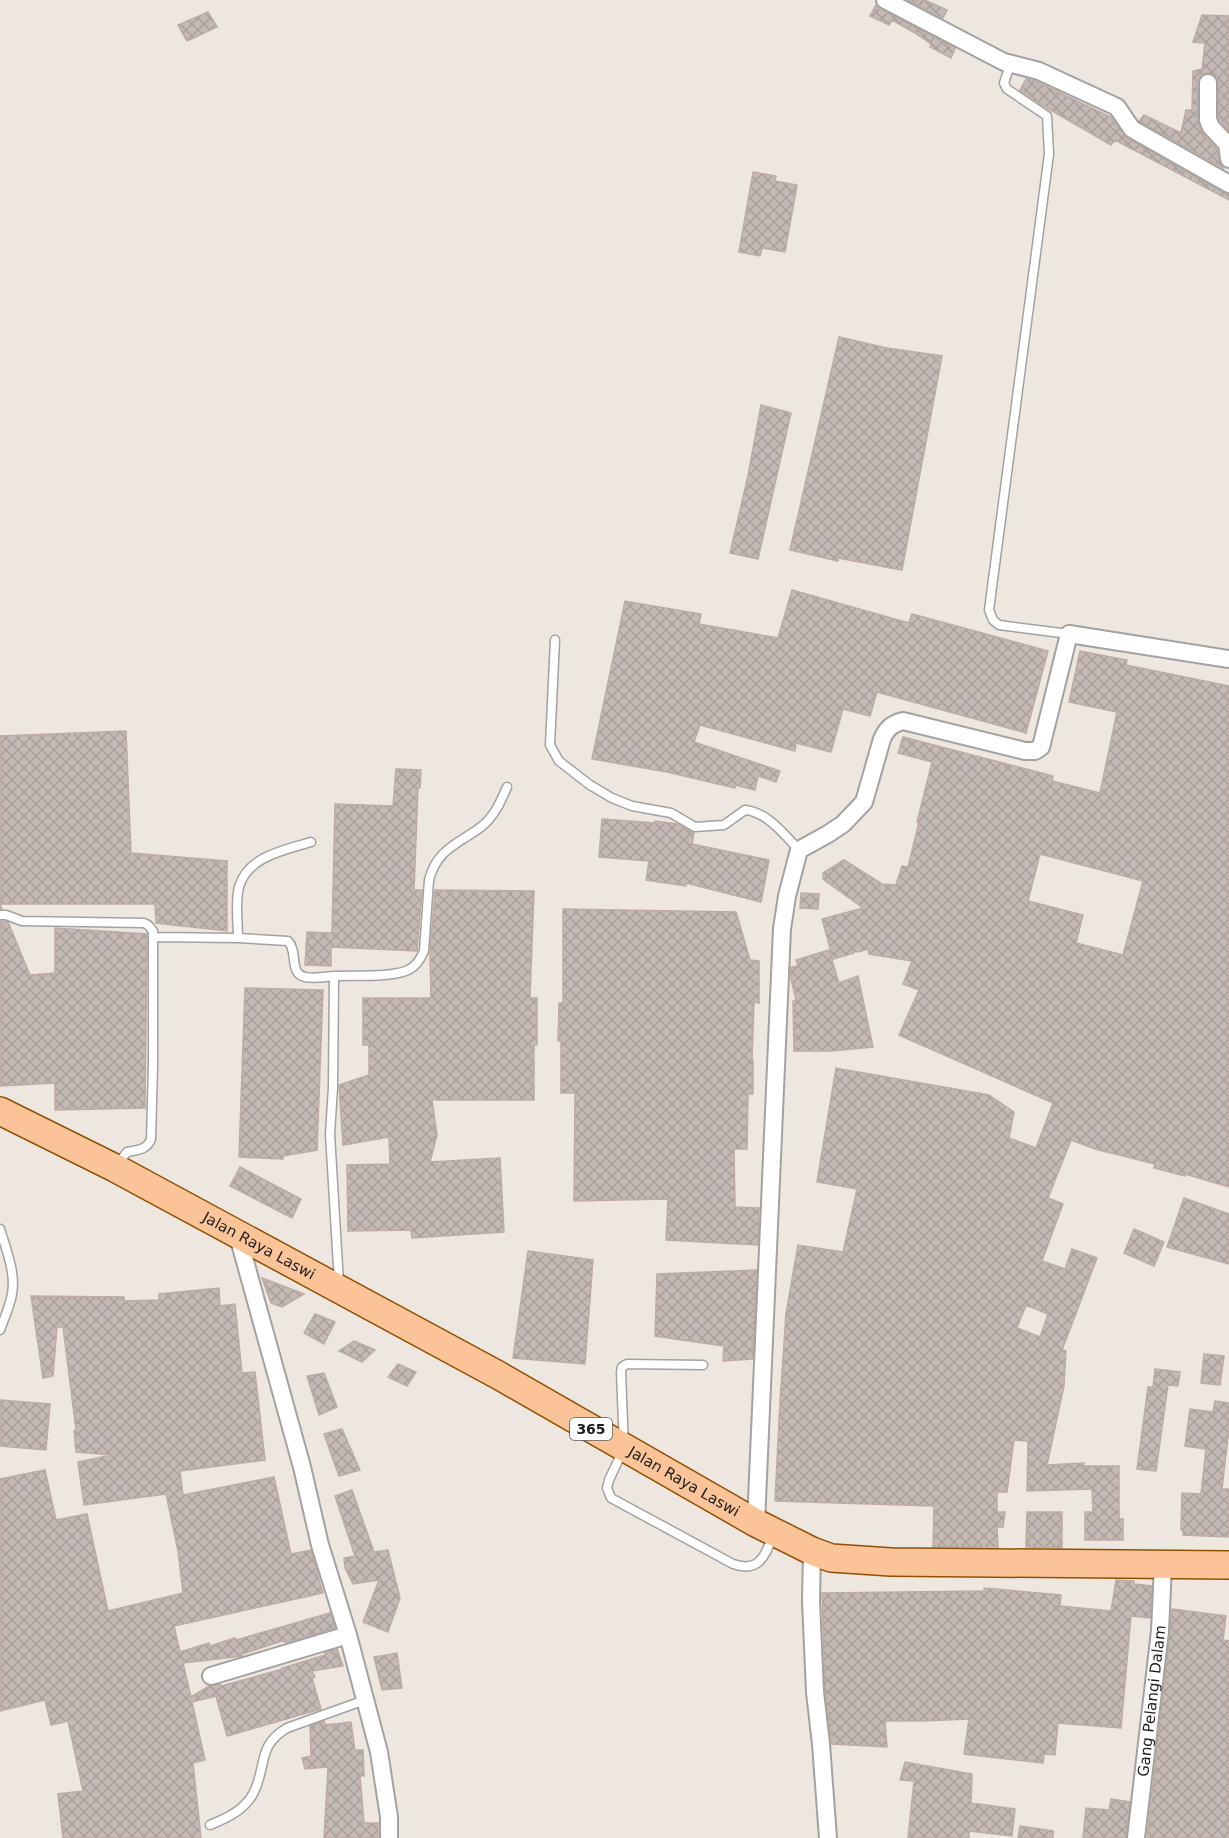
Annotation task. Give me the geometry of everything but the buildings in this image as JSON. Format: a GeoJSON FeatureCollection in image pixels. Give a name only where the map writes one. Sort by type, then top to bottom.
{"type":"FeatureCollection","features":[{"type":"Feature","properties":{"kind":"main road","name":"Jalan Raya Laswi"},"geometry":{"type":"LineString","coordinates":[[0,1111],[115,1168],[498,1375],[765,1528],[812,1551],[831,1558],[891,1562],[1229,1565]]}},
{"type":"Feature","properties":{"kind":"street"},"geometry":{"type":"LineString","coordinates":[[885,0],[1010,65],[1039,71],[1118,106],[1132,129],[1229,184]]}},
{"type":"Feature","properties":{"kind":"street"},"geometry":{"type":"LineString","coordinates":[[1208,83],[1208,120],[1211,127],[1227,144],[1229,159]]}},
{"type":"Feature","properties":{"kind":"street"},"geometry":{"type":"LineString","coordinates":[[765,1528],[782,929],[787,896],[799,850],[843,824],[864,802],[882,739],[887,729],[894,723],[903,721],[1025,751],[1035,751],[1041,747],[1069,634],[1229,659]]}},
{"type":"Feature","properties":{"kind":"street"},"geometry":{"type":"LineString","coordinates":[[238,1236],[302,1467],[320,1545],[348,1635],[379,1752],[389,1817],[389,1838]]}},
{"type":"Feature","properties":{"kind":"street"},"geometry":{"type":"LineString","coordinates":[[812,1551],[811,1601],[815,1692],[828,1838]]}},
{"type":"Feature","properties":{"kind":"street","name":"Gang Pelangi Dalam"},"geometry":{"type":"LineString","coordinates":[[1136,1838],[1160,1631],[1162,1565]]}},
{"type":"Feature","properties":{"kind":"street"},"geometry":{"type":"LineString","coordinates":[[211,1676],[348,1635]]}},
{"type":"Feature","properties":{"kind":"lane"},"geometry":{"type":"LineString","coordinates":[[1010,65],[1004,83],[1006,89],[1047,116],[1049,154],[989,610],[993,620],[999,625],[1069,634]]}},
{"type":"Feature","properties":{"kind":"lane"},"geometry":{"type":"LineString","coordinates":[[555,640],[550,745],[559,760],[590,785],[612,798],[632,806],[671,813],[695,827],[724,825],[745,810],[752,810],[771,822],[799,850]]}},
{"type":"Feature","properties":{"kind":"lane"},"geometry":{"type":"LineString","coordinates":[[154,937],[288,941],[294,948],[295,969],[298,974],[307,977],[400,974],[420,960],[424,951],[429,880],[432,869],[449,848],[483,826],[494,813],[507,787]]}},
{"type":"Feature","properties":{"kind":"lane"},"geometry":{"type":"LineString","coordinates":[[238,938],[239,887],[250,867],[267,857],[311,842]]}},
{"type":"Feature","properties":{"kind":"lane"},"geometry":{"type":"LineString","coordinates":[[0,915],[22,921],[144,923],[151,928],[154,937],[151,1139],[148,1146],[127,1152],[115,1168]]}},
{"type":"Feature","properties":{"kind":"lane"},"geometry":{"type":"LineString","coordinates":[[334,976],[333,1087],[330,1134],[339,1290]]}},
{"type":"Feature","properties":{"kind":"lane"},"geometry":{"type":"LineString","coordinates":[[0,1229],[9,1261],[12,1293],[0,1330]]}},
{"type":"Feature","properties":{"kind":"lane"},"geometry":{"type":"LineString","coordinates":[[703,1365],[624,1365],[621,1372],[624,1448],[609,1480],[608,1488],[611,1498],[742,1567],[758,1563],[765,1557],[765,1528]]}},
{"type":"Feature","properties":{"kind":"lane"},"geometry":{"type":"LineString","coordinates":[[210,1825],[230,1817],[249,1800],[258,1781],[268,1746],[276,1735],[287,1728],[365,1700]]}}]}
